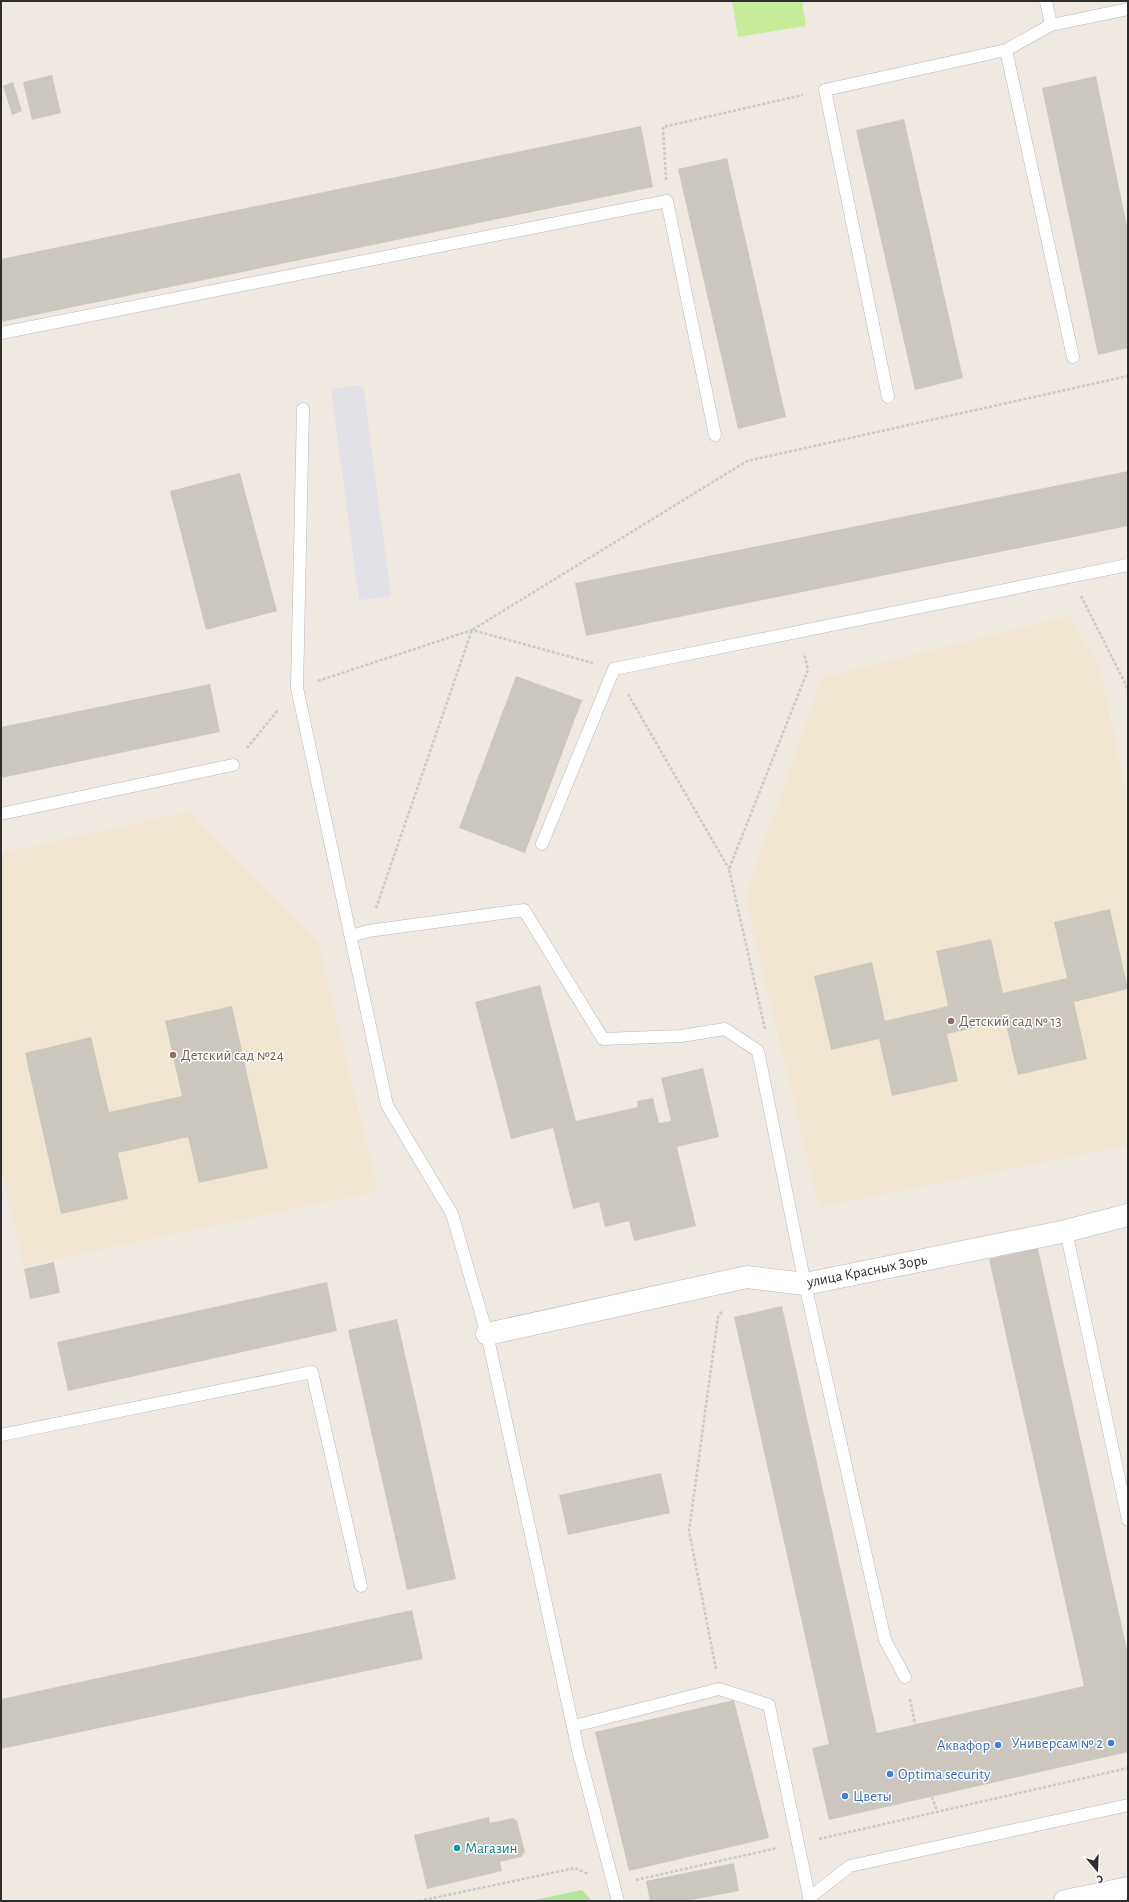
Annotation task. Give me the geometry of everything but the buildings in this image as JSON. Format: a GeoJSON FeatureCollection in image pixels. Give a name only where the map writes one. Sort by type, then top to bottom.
{"type":"FeatureCollection","features":[{"type":"Feature","properties":{"kind":"street","name":"улица Красных Зорь"},"geometry":{"type":"LineString","coordinates":[[487,1334],[746,1277],[805,1284],[1066,1231],[1128,1215]]}},
{"type":"Feature","properties":{"kind":"street"},"geometry":{"type":"LineString","coordinates":[[1065,1901],[1128,1888]]}},
{"type":"Feature","properties":{"kind":"lane"},"geometry":{"type":"LineString","coordinates":[[1046,1],[1051,25]]}},
{"type":"Feature","properties":{"kind":"lane"},"geometry":{"type":"LineString","coordinates":[[888,397],[825,90],[1006,50],[1051,25],[1128,9]]}},
{"type":"Feature","properties":{"kind":"lane"},"geometry":{"type":"LineString","coordinates":[[1006,50],[1073,357]]}},
{"type":"Feature","properties":{"kind":"lane"},"geometry":{"type":"LineString","coordinates":[[1,333],[667,201],[714,435]]}},
{"type":"Feature","properties":{"kind":"lane"},"geometry":{"type":"LineString","coordinates":[[303,409],[297,688],[387,1105],[452,1214],[487,1334],[574,1726],[578,1750],[618,1901]]}},
{"type":"Feature","properties":{"kind":"lane"},"geometry":{"type":"LineString","coordinates":[[542,844],[614,669],[1128,565]]}},
{"type":"Feature","properties":{"kind":"lane"},"geometry":{"type":"LineString","coordinates":[[1,814],[233,765]]}},
{"type":"Feature","properties":{"kind":"lane"},"geometry":{"type":"LineString","coordinates":[[351,936],[368,931],[524,910],[603,1039],[681,1036],[725,1029],[758,1051],[805,1284],[885,1640],[905,1677]]}},
{"type":"Feature","properties":{"kind":"lane"},"geometry":{"type":"LineString","coordinates":[[1066,1231],[1128,1520]]}},
{"type":"Feature","properties":{"kind":"lane"},"geometry":{"type":"LineString","coordinates":[[1,1435],[312,1372],[361,1586]]}},
{"type":"Feature","properties":{"kind":"lane"},"geometry":{"type":"LineString","coordinates":[[574,1726],[719,1689],[769,1705],[809,1899],[850,1866],[1128,1805]]}},
{"type":"Feature","properties":{"kind":"path"},"geometry":{"type":"LineString","coordinates":[[667,201],[663,127],[825,90]]}},
{"type":"Feature","properties":{"kind":"path"},"geometry":{"type":"LineString","coordinates":[[233,765],[297,688],[472,630],[747,461],[1128,376]]}},
{"type":"Feature","properties":{"kind":"path"},"geometry":{"type":"LineString","coordinates":[[1071,577],[1126,685],[1128,693]]}},
{"type":"Feature","properties":{"kind":"path"},"geometry":{"type":"LineString","coordinates":[[472,630],[614,669],[729,869],[766,1032]]}},
{"type":"Feature","properties":{"kind":"path"},"geometry":{"type":"LineString","coordinates":[[368,931],[472,630]]}},
{"type":"Feature","properties":{"kind":"path"},"geometry":{"type":"LineString","coordinates":[[729,869],[808,670],[800,631]]}},
{"type":"Feature","properties":{"kind":"path"},"geometry":{"type":"LineString","coordinates":[[719,1689],[689,1531],[718,1317],[746,1277]]}},
{"type":"Feature","properties":{"kind":"path"},"geometry":{"type":"LineString","coordinates":[[419,1901],[575,1868],[614,1885],[1128,1768]]}},
{"type":"Feature","properties":{"kind":"path"},"geometry":{"type":"LineString","coordinates":[[932,1797],[937,1811]]}},
{"type":"Feature","properties":{"kind":"shaded area"},"geometry":{"type":"Polygon","coordinates":[[[363,385],[391,596],[359,600],[331,389],[363,385]]]}},
{"type":"Feature","properties":{"kind":"shaded area","name":"Детский сад № 13"},"geometry":{"type":"Polygon","coordinates":[[[1069,616],[1100,667],[1128,803],[1128,1145],[819,1207],[745,897],[822,678],[1069,616]]]}},
{"type":"Feature","properties":{"kind":"shaded area","name":"Детский сад №24"},"geometry":{"type":"Polygon","coordinates":[[[190,812],[318,942],[378,1191],[24,1266],[1,1169],[1,853],[190,812]]]}},
{"type":"Feature","properties":{"kind":"green space"},"geometry":{"type":"Polygon","coordinates":[[[732,1],[802,1],[806,26],[738,37],[732,1]]]}},
{"type":"Feature","properties":{"kind":"green space"},"geometry":{"type":"Polygon","coordinates":[[[582,1890],[592,1901],[530,1901],[582,1890]]]}},
{"type":"Feature","properties":{"kind":"place","name":"Детский сад № 13"},"geometry":{"type":"Point","coordinates":[951,1021]}},
{"type":"Feature","properties":{"kind":"place","name":"Детский сад №24"},"geometry":{"type":"Point","coordinates":[173,1055]}},
{"type":"Feature","properties":{"kind":"place","name":"Универсам № 2"},"geometry":{"type":"Point","coordinates":[1111,1743]}},
{"type":"Feature","properties":{"kind":"place","name":"Аквафор"},"geometry":{"type":"Point","coordinates":[998,1745]}},
{"type":"Feature","properties":{"kind":"place","name":"Optima security"},"geometry":{"type":"Point","coordinates":[890,1774]}},
{"type":"Feature","properties":{"kind":"place","name":"Цветы"},"geometry":{"type":"Point","coordinates":[845,1796]}},
{"type":"Feature","properties":{"kind":"place","name":"Магазин"},"geometry":{"type":"Point","coordinates":[457,1848]}}]}
